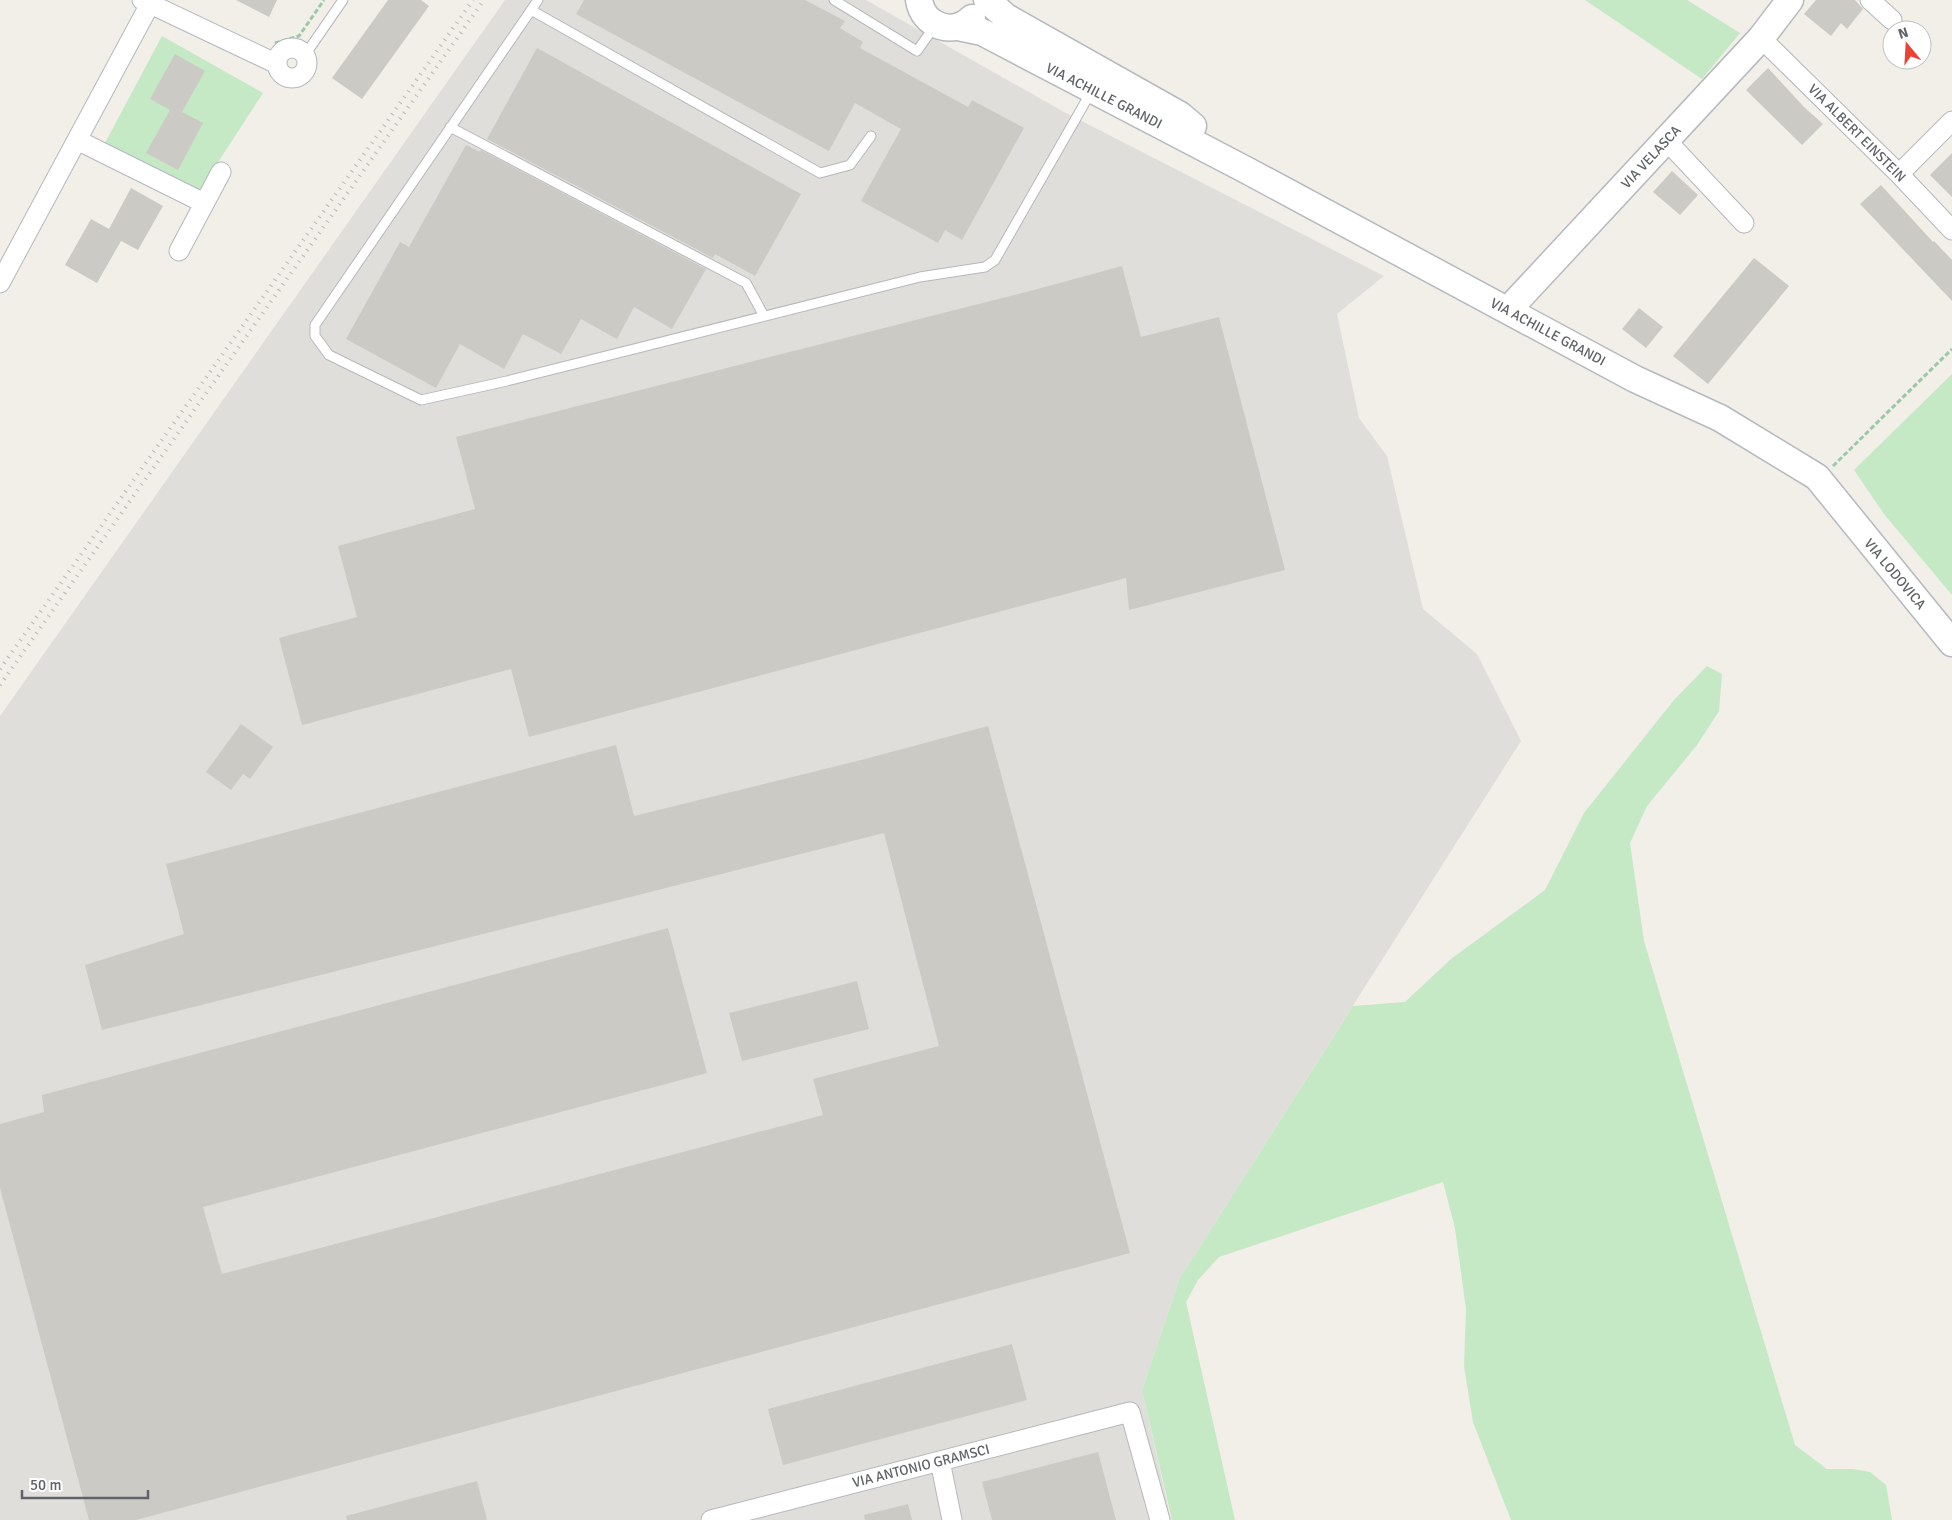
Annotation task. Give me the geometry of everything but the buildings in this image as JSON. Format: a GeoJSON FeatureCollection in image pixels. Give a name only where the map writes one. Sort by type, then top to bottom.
{"type":"FeatureCollection","features":[{"type":"Feature","properties":{"kind":"street"},"geometry":{"type":"LineString","coordinates":[[929,12],[967,23],[975,16],[980,0]]}},
{"type":"Feature","properties":{"kind":"street","name":"VIA ACHILLE GRANDI"},"geometry":{"type":"LineString","coordinates":[[987,0],[1006,17],[1180,115],[1248,171]]}},
{"type":"Feature","properties":{"kind":"street","name":"VIA VELASCA"},"geometry":{"type":"LineString","coordinates":[[1508,310],[1761,38],[1790,0]]}},
{"type":"Feature","properties":{"kind":"street"},"geometry":{"type":"LineString","coordinates":[[1870,0],[1892,20]]}},
{"type":"Feature","properties":{"kind":"street"},"geometry":{"type":"LineString","coordinates":[[0,283],[76,140],[146,2],[278,64],[280,55],[287,49],[297,49],[305,55]]}},
{"type":"Feature","properties":{"kind":"street","name":"VIA ACHILLE GRANDI"},"geometry":{"type":"LineString","coordinates":[[929,12],[982,32],[1248,171],[1635,379],[1720,418],[1816,477],[1838,504]]}},
{"type":"Feature","properties":{"kind":"street","name":"VIA ALBERT EINSTEIN"},"geometry":{"type":"LineString","coordinates":[[1761,38],[1899,174],[1952,230]]}},
{"type":"Feature","properties":{"kind":"street"},"geometry":{"type":"LineString","coordinates":[[1899,174],[1952,121]]}},
{"type":"Feature","properties":{"kind":"street"},"geometry":{"type":"LineString","coordinates":[[76,140],[204,203]]}},
{"type":"Feature","properties":{"kind":"street"},"geometry":{"type":"LineString","coordinates":[[1666,140],[1744,222]]}},
{"type":"Feature","properties":{"kind":"street"},"geometry":{"type":"LineString","coordinates":[[179,252],[221,172]]}},
{"type":"Feature","properties":{"kind":"street","name":"VIA LODOVICA"},"geometry":{"type":"LineString","coordinates":[[1838,504],[1952,643]]}},
{"type":"Feature","properties":{"kind":"street","name":"VIA ANTONIO GRAMSCI"},"geometry":{"type":"LineString","coordinates":[[711,1520],[1130,1412],[1160,1520]]}},
{"type":"Feature","properties":{"kind":"street"},"geometry":{"type":"LineString","coordinates":[[940,1461],[952,1520]]}},
{"type":"Feature","properties":{"kind":"lane"},"geometry":{"type":"LineString","coordinates":[[305,55],[343,0]]}},
{"type":"Feature","properties":{"kind":"lane"},"geometry":{"type":"LineString","coordinates":[[538,0],[314,325],[315,336],[329,355],[421,400],[507,381],[920,277],[985,267],[995,260],[1093,90]]}},
{"type":"Feature","properties":{"kind":"lane"},"geometry":{"type":"LineString","coordinates":[[834,0],[917,51],[929,12]]}},
{"type":"Feature","properties":{"kind":"lane"},"geometry":{"type":"LineString","coordinates":[[531,10],[820,173],[850,165],[871,136]]}},
{"type":"Feature","properties":{"kind":"lane"},"geometry":{"type":"LineString","coordinates":[[450,127],[746,284],[764,316]]}},
{"type":"Feature","properties":{"kind":"path"},"geometry":{"type":"LineString","coordinates":[[272,43],[299,36],[324,0]]}},
{"type":"Feature","properties":{"kind":"path"},"geometry":{"type":"LineString","coordinates":[[1826,472],[1952,349]]}},
{"type":"Feature","properties":{"kind":"shaded area"},"geometry":{"type":"Polygon","coordinates":[[[505,0],[866,0],[1064,112],[1384,276],[1337,314],[1359,418],[1387,456],[1423,609],[1477,654],[1521,741],[1180,1278],[1142,1390],[1171,1520],[0,1520],[0,716],[505,0]]]}},
{"type":"Feature","properties":{"kind":"green space"},"geometry":{"type":"Polygon","coordinates":[[[1585,0],[1687,0],[1740,33],[1702,79],[1585,0]]]}},
{"type":"Feature","properties":{"kind":"green space"},"geometry":{"type":"Polygon","coordinates":[[[162,36],[263,93],[198,193],[104,145],[162,36]]]}},
{"type":"Feature","properties":{"kind":"green space"},"geometry":{"type":"Polygon","coordinates":[[[1952,374],[1952,595],[1884,514],[1854,470],[1952,374]]]}},
{"type":"Feature","properties":{"kind":"green space"},"geometry":{"type":"Polygon","coordinates":[[[1707,666],[1722,674],[1719,711],[1697,745],[1647,806],[1630,843],[1644,941],[1795,1445],[1827,1469],[1853,1469],[1870,1472],[1886,1485],[1892,1520],[1511,1520],[1473,1422],[1464,1366],[1466,1309],[1455,1228],[1443,1182],[1219,1257],[1198,1280],[1186,1302],[1235,1520],[1172,1520],[1142,1390],[1180,1278],[1353,1006],[1405,1002],[1451,959],[1545,890],[1584,813],[1674,700],[1707,666]]]}},
{"type":"Feature","properties":{"kind":"railway"},"geometry":{"type":"LineString","coordinates":[[0,669],[473,0]]}},
{"type":"Feature","properties":{"kind":"railway"},"geometry":{"type":"LineString","coordinates":[[0,685],[484,0]]}}]}
